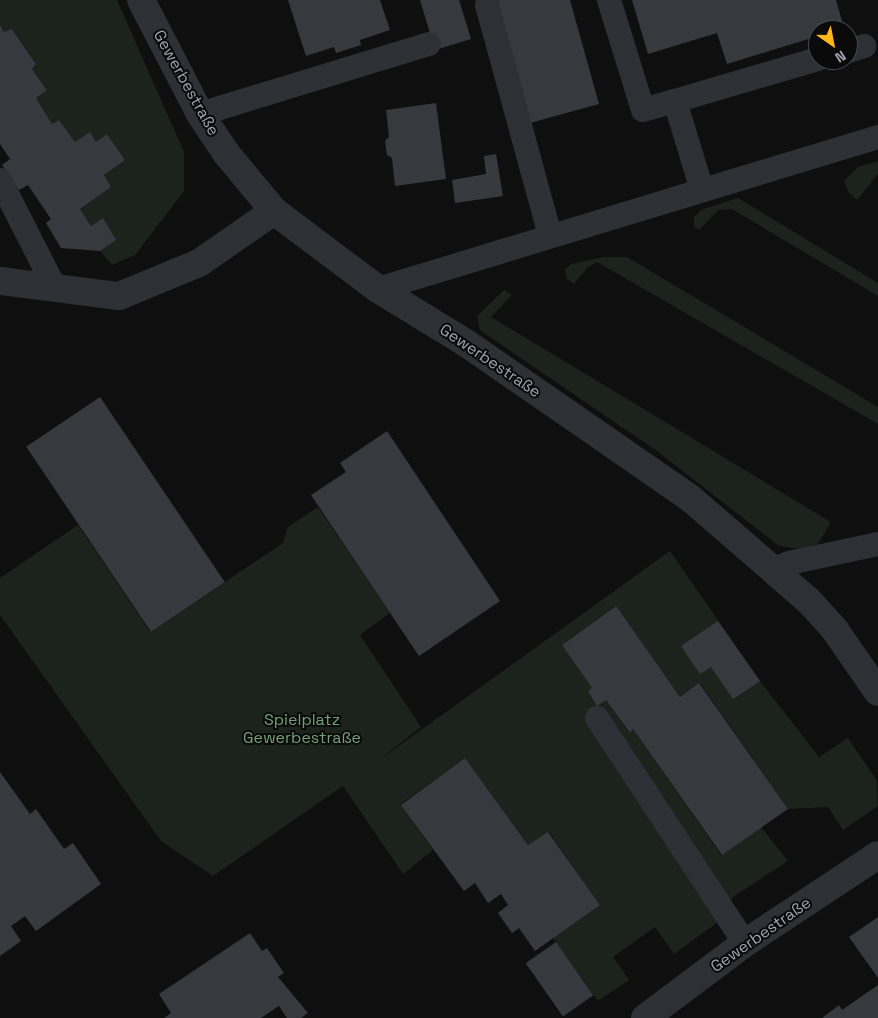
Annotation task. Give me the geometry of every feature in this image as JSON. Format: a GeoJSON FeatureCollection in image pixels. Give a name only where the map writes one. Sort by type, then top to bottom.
{"type":"FeatureCollection","features":[{"type":"Feature","properties":{"kind":"street","name":"Gewerbestraße"},"geometry":{"type":"LineString","coordinates":[[141,0],[200,114],[226,153],[274,211],[378,288],[466,343],[690,498],[808,601],[835,630],[878,692]]}},
{"type":"Feature","properties":{"kind":"street"},"geometry":{"type":"LineString","coordinates":[[0,281],[54,286],[119,296],[199,264],[274,211]]}},
{"type":"Feature","properties":{"kind":"street","name":"Gewerbestraße"},"geometry":{"type":"LineString","coordinates":[[645,1018],[745,943],[878,855]]}},
{"type":"Feature","properties":{"kind":"lane"},"geometry":{"type":"LineString","coordinates":[[609,0],[643,110],[808,62]]}},
{"type":"Feature","properties":{"kind":"lane"},"geometry":{"type":"LineString","coordinates":[[487,5],[550,236]]}},
{"type":"Feature","properties":{"kind":"lane"},"geometry":{"type":"LineString","coordinates":[[200,114],[429,44]]}},
{"type":"Feature","properties":{"kind":"lane"},"geometry":{"type":"LineString","coordinates":[[675,101],[702,190]]}},
{"type":"Feature","properties":{"kind":"lane"},"geometry":{"type":"LineString","coordinates":[[378,288],[878,136]]}},
{"type":"Feature","properties":{"kind":"lane"},"geometry":{"type":"LineString","coordinates":[[0,180],[54,286]]}},
{"type":"Feature","properties":{"kind":"lane"},"geometry":{"type":"LineString","coordinates":[[771,570],[878,544]]}},
{"type":"Feature","properties":{"kind":"lane"},"geometry":{"type":"LineString","coordinates":[[597,718],[745,943]]}},
{"type":"Feature","properties":{"kind":"green space"},"geometry":{"type":"Polygon","coordinates":[[[0,0],[117,0],[184,152],[184,191],[135,255],[112,265],[100,251],[103,218],[91,226],[80,209],[111,187],[104,175],[125,160],[107,134],[96,142],[90,133],[75,142],[59,120],[52,124],[36,98],[47,89],[32,69],[36,63],[13,30],[4,32],[0,25],[0,0]]]}},
{"type":"Feature","properties":{"kind":"green space"},"geometry":{"type":"Polygon","coordinates":[[[878,161],[878,174],[857,200],[849,193],[844,181],[858,167],[878,161]]]}},
{"type":"Feature","properties":{"kind":"green space"},"geometry":{"type":"Polygon","coordinates":[[[738,198],[878,283],[878,296],[732,209],[718,210],[699,230],[694,226],[694,217],[701,210],[738,198]]]}},
{"type":"Feature","properties":{"kind":"green space"},"geometry":{"type":"Polygon","coordinates":[[[604,257],[627,257],[878,407],[878,424],[597,262],[588,267],[574,284],[567,279],[565,270],[571,264],[604,257]]]}},
{"type":"Feature","properties":{"kind":"green space"},"geometry":{"type":"Polygon","coordinates":[[[504,290],[512,295],[491,317],[831,522],[818,544],[800,549],[779,546],[657,451],[480,330],[477,316],[504,290]]]}},
{"type":"Feature","properties":{"kind":"green space","name":"Spielplatz Gewerbestraße"},"geometry":{"type":"Polygon","coordinates":[[[318,507],[390,613],[360,635],[421,727],[375,763],[670,551],[760,681],[819,757],[848,738],[877,781],[878,806],[843,830],[828,807],[788,809],[700,683],[680,697],[615,606],[562,645],[592,688],[588,691],[597,705],[606,700],[629,733],[633,729],[721,855],[761,827],[788,861],[733,897],[718,922],[674,954],[655,927],[613,957],[629,980],[598,1001],[553,938],[600,905],[549,832],[528,845],[465,758],[401,804],[433,850],[403,874],[343,786],[213,876],[161,841],[0,615],[0,578],[78,525],[150,632],[283,543],[288,527],[318,507]]]}},
{"type":"Feature","properties":{"kind":"building"},"geometry":{"type":"Polygon","coordinates":[[[288,0],[380,0],[390,30],[360,40],[361,45],[336,53],[334,47],[306,56],[288,0]]]}},
{"type":"Feature","properties":{"kind":"building"},"geometry":{"type":"Polygon","coordinates":[[[420,0],[459,0],[471,39],[435,50],[420,0]]]}},
{"type":"Feature","properties":{"kind":"building"},"geometry":{"type":"Polygon","coordinates":[[[496,0],[570,0],[599,104],[530,123],[496,0]]]}},
{"type":"Feature","properties":{"kind":"building"},"geometry":{"type":"Polygon","coordinates":[[[632,0],[836,0],[842,20],[808,20],[808,39],[727,64],[717,33],[648,54],[632,0]]]}},
{"type":"Feature","properties":{"kind":"building"},"geometry":{"type":"Polygon","coordinates":[[[0,25],[4,32],[12,29],[36,64],[32,69],[47,90],[36,98],[52,124],[59,120],[75,142],[90,132],[96,142],[107,134],[125,160],[104,175],[111,187],[80,209],[91,226],[103,218],[116,240],[100,251],[61,248],[46,223],[51,219],[28,185],[19,190],[2,165],[10,159],[0,144],[0,25]]]}},
{"type":"Feature","properties":{"kind":"building"},"geometry":{"type":"Polygon","coordinates":[[[436,103],[446,179],[395,186],[392,158],[387,155],[385,141],[389,137],[386,110],[436,103]]]}},
{"type":"Feature","properties":{"kind":"building"},"geometry":{"type":"Polygon","coordinates":[[[496,154],[503,196],[455,203],[452,180],[486,174],[484,156],[496,154]]]}},
{"type":"Feature","properties":{"kind":"building"},"geometry":{"type":"Polygon","coordinates":[[[100,397],[225,582],[151,632],[26,447],[100,397]]]}},
{"type":"Feature","properties":{"kind":"building"},"geometry":{"type":"Polygon","coordinates":[[[387,431],[500,601],[419,656],[311,495],[346,472],[340,463],[387,431]]]}},
{"type":"Feature","properties":{"kind":"building"},"geometry":{"type":"Polygon","coordinates":[[[616,606],[680,697],[699,683],[788,809],[722,855],[633,729],[630,733],[606,700],[597,706],[588,691],[592,688],[562,645],[616,606]]]}},
{"type":"Feature","properties":{"kind":"building"},"geometry":{"type":"Polygon","coordinates":[[[718,621],[760,681],[733,699],[711,667],[700,674],[681,646],[718,621]]]}},
{"type":"Feature","properties":{"kind":"building"},"geometry":{"type":"Polygon","coordinates":[[[465,758],[528,845],[548,832],[600,905],[535,951],[519,928],[512,933],[498,913],[508,905],[501,894],[488,903],[475,883],[464,891],[401,805],[465,758]]]}},
{"type":"Feature","properties":{"kind":"building"},"geometry":{"type":"Polygon","coordinates":[[[0,772],[30,814],[36,809],[64,849],[73,843],[101,884],[36,931],[25,916],[11,926],[21,941],[0,956],[0,772]]]}},
{"type":"Feature","properties":{"kind":"building"},"geometry":{"type":"Polygon","coordinates":[[[878,917],[878,978],[849,937],[878,917]]]}},
{"type":"Feature","properties":{"kind":"building"},"geometry":{"type":"Polygon","coordinates":[[[250,933],[262,951],[267,948],[284,973],[278,977],[308,1013],[301,1018],[287,1018],[279,1006],[261,1018],[164,1018],[171,1013],[159,994],[250,933]]]}},
{"type":"Feature","properties":{"kind":"building"},"geometry":{"type":"Polygon","coordinates":[[[556,942],[593,995],[563,1016],[526,963],[556,942]]]}},
{"type":"Feature","properties":{"kind":"building"},"geometry":{"type":"Polygon","coordinates":[[[878,985],[878,1018],[822,1018],[839,1005],[842,1010],[878,985]]]}}]}
